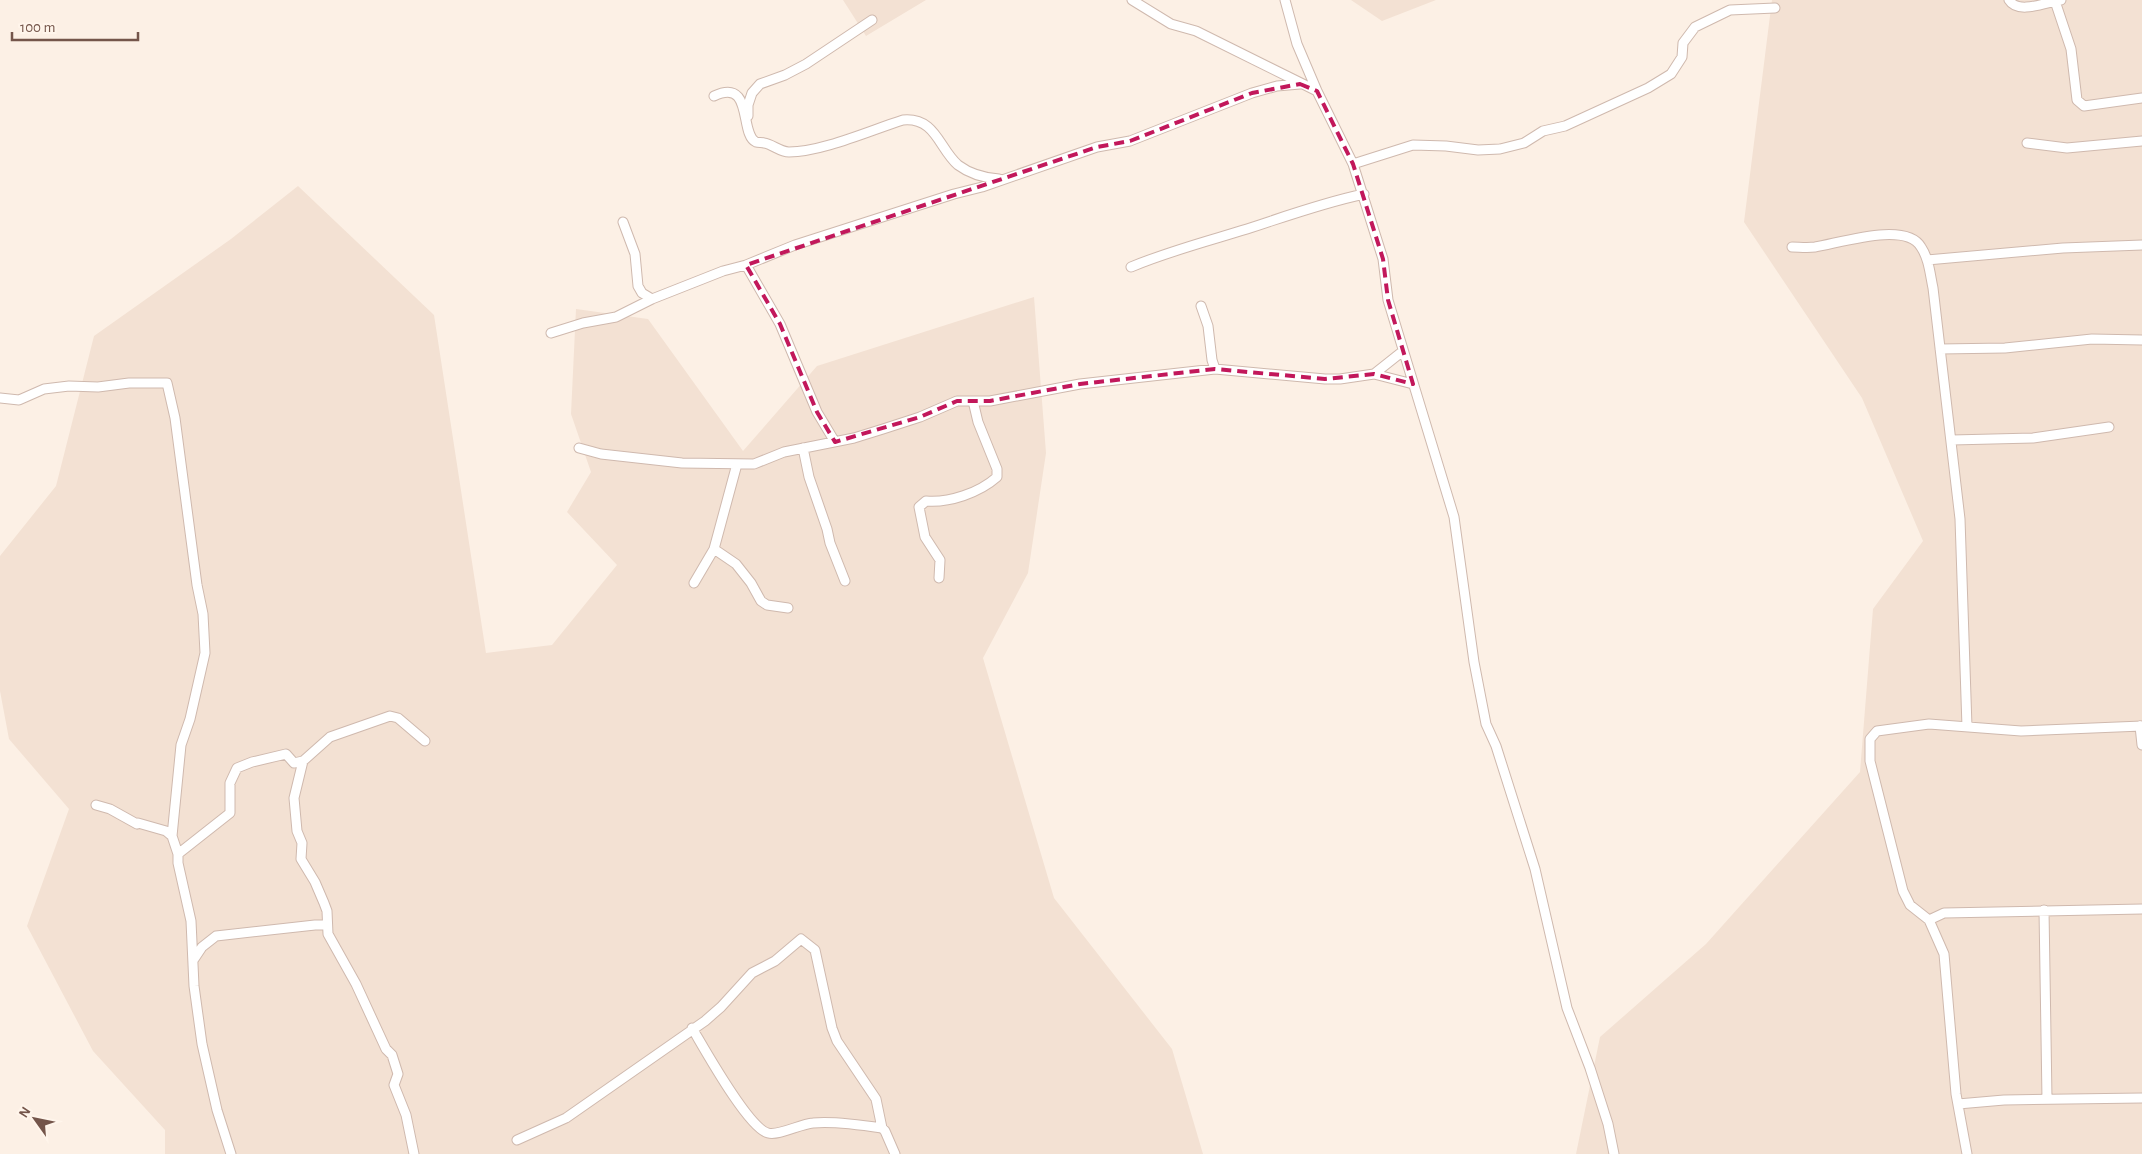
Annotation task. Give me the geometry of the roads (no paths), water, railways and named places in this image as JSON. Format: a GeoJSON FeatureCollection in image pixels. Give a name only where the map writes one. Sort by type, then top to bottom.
{"type":"FeatureCollection","features":[{"type":"Feature","properties":{"kind":"street"},"geometry":{"type":"LineString","coordinates":[[1132,0],[1171,24],[1196,31],[1300,84],[1317,90]]}},
{"type":"Feature","properties":{"kind":"street"},"geometry":{"type":"LineString","coordinates":[[1285,0],[1297,44],[1353,164],[1384,260],[1388,300],[1454,517],[1474,662],[1486,724],[1496,746],[1535,869],[1566,1008],[1590,1068],[1608,1124],[1614,1154]]}},
{"type":"Feature","properties":{"kind":"street"},"geometry":{"type":"LineString","coordinates":[[2009,0],[2020,8],[2058,1],[2071,49],[2077,100],[2084,106],[2142,98]]}},
{"type":"Feature","properties":{"kind":"street"},"geometry":{"type":"LineString","coordinates":[[1353,164],[1413,145],[1446,146],[1478,150],[1500,149],[1524,143],[1543,131],[1564,126],[1648,88],[1671,74],[1682,57],[1683,44],[1695,27],[1730,10],[1775,8]]}},
{"type":"Feature","properties":{"kind":"street"},"geometry":{"type":"LineString","coordinates":[[748,124],[748,105],[752,92],[760,84],[785,76],[872,20]]}},
{"type":"Feature","properties":{"kind":"street"},"geometry":{"type":"LineString","coordinates":[[551,333],[583,323],[616,317],[652,299],[795,245],[954,194],[982,188],[1040,169],[1097,147],[1130,141],[1252,93],[1277,86],[1300,84]]}},
{"type":"Feature","properties":{"kind":"street"},"geometry":{"type":"LineString","coordinates":[[714,96],[723,92],[733,92],[745,112],[751,138],[756,142],[765,143],[787,152],[816,147],[903,120],[915,119],[934,133],[957,164],[969,172],[985,178],[1002,180]]}},
{"type":"Feature","properties":{"kind":"street"},"geometry":{"type":"LineString","coordinates":[[2027,143],[2067,148],[2142,142]]}},
{"type":"Feature","properties":{"kind":"street"},"geometry":{"type":"LineString","coordinates":[[1131,267],[1154,257],[1258,226],[1317,205],[1364,194]]}},
{"type":"Feature","properties":{"kind":"street"},"geometry":{"type":"LineString","coordinates":[[623,222],[635,254],[638,286],[642,293],[652,299]]}},
{"type":"Feature","properties":{"kind":"street"},"geometry":{"type":"LineString","coordinates":[[1792,247],[1812,247],[1879,234],[1906,235],[1921,245],[1927,260],[1940,348],[1944,397],[1952,440],[1960,519],[1967,726]]}},
{"type":"Feature","properties":{"kind":"street"},"geometry":{"type":"LineString","coordinates":[[1927,260],[2063,248],[2142,245]]}},
{"type":"Feature","properties":{"kind":"street"},"geometry":{"type":"LineString","coordinates":[[746,265],[780,324],[817,412],[835,442]]}},
{"type":"Feature","properties":{"kind":"street"},"geometry":{"type":"LineString","coordinates":[[1201,306],[1208,326],[1215,370]]}},
{"type":"Feature","properties":{"kind":"street"},"geometry":{"type":"LineString","coordinates":[[1940,348],[2005,348],[2092,339],[2142,340]]}},
{"type":"Feature","properties":{"kind":"street"},"geometry":{"type":"LineString","coordinates":[[1374,374],[1403,351]]}},
{"type":"Feature","properties":{"kind":"street"},"geometry":{"type":"LineString","coordinates":[[579,448],[600,454],[682,463],[754,464],[784,452],[835,442],[920,417],[957,401],[990,401],[1080,384],[1215,370],[1340,380],[1374,374],[1413,384]]}},
{"type":"Feature","properties":{"kind":"street"},"geometry":{"type":"LineString","coordinates":[[0,398],[18,400],[44,389],[69,386],[98,387],[129,383],[167,383],[175,418],[196,585],[203,614],[205,653],[190,719],[181,745],[172,836],[178,854],[178,863],[191,921],[194,986],[202,1044],[217,1110],[231,1154]]}},
{"type":"Feature","properties":{"kind":"street"},"geometry":{"type":"LineString","coordinates":[[939,578],[940,560],[925,537],[919,507],[926,501],[938,502],[968,493],[990,484],[997,478],[997,469],[978,422],[973,400]]}},
{"type":"Feature","properties":{"kind":"street"},"geometry":{"type":"LineString","coordinates":[[1952,440],[2033,438],[2109,427]]}},
{"type":"Feature","properties":{"kind":"street"},"geometry":{"type":"LineString","coordinates":[[803,448],[809,477],[830,543],[845,581]]}},
{"type":"Feature","properties":{"kind":"street"},"geometry":{"type":"LineString","coordinates":[[694,582],[714,549],[737,464]]}},
{"type":"Feature","properties":{"kind":"street"},"geometry":{"type":"LineString","coordinates":[[714,549],[736,564],[751,583],[761,602],[767,605],[788,608]]}},
{"type":"Feature","properties":{"kind":"street"},"geometry":{"type":"LineString","coordinates":[[178,854],[230,813],[230,784],[237,768],[252,762],[286,754],[294,763],[303,761],[330,738],[390,716],[398,718],[425,741]]}},
{"type":"Feature","properties":{"kind":"street"},"geometry":{"type":"LineString","coordinates":[[1967,1154],[1958,1104],[1944,954],[1929,920],[1910,905],[1903,891],[1872,769],[1870,739],[1877,731],[1929,724],[2021,731],[2141,726],[2142,745]]}},
{"type":"Feature","properties":{"kind":"street"},"geometry":{"type":"LineString","coordinates":[[303,761],[294,798],[297,832],[302,843],[301,859],[320,891],[327,910],[328,934],[356,984],[386,1049],[392,1055],[398,1074],[394,1085],[406,1115],[414,1154]]}},
{"type":"Feature","properties":{"kind":"street"},"geometry":{"type":"LineString","coordinates":[[96,805],[110,809],[137,824],[166,831],[172,836]]}},
{"type":"Feature","properties":{"kind":"street"},"geometry":{"type":"LineString","coordinates":[[1929,920],[1944,912],[1993,913],[2044,910],[2142,909]]}},
{"type":"Feature","properties":{"kind":"street"},"geometry":{"type":"LineString","coordinates":[[2044,910],[2047,1099]]}},
{"type":"Feature","properties":{"kind":"street"},"geometry":{"type":"LineString","coordinates":[[194,959],[202,947],[216,936],[327,925]]}},
{"type":"Feature","properties":{"kind":"street"},"geometry":{"type":"LineString","coordinates":[[517,1140],[566,1118],[721,1007],[752,973],[775,961],[801,939],[815,950],[832,1028],[837,1041],[876,1099],[882,1128],[895,1154]]}},
{"type":"Feature","properties":{"kind":"street"},"geometry":{"type":"LineString","coordinates":[[692,1028],[726,1084],[754,1123],[766,1133],[774,1134],[810,1123],[882,1128]]}},
{"type":"Feature","properties":{"kind":"street"},"geometry":{"type":"LineString","coordinates":[[1958,1104],[1974,1101],[2142,1098]]}}]}
